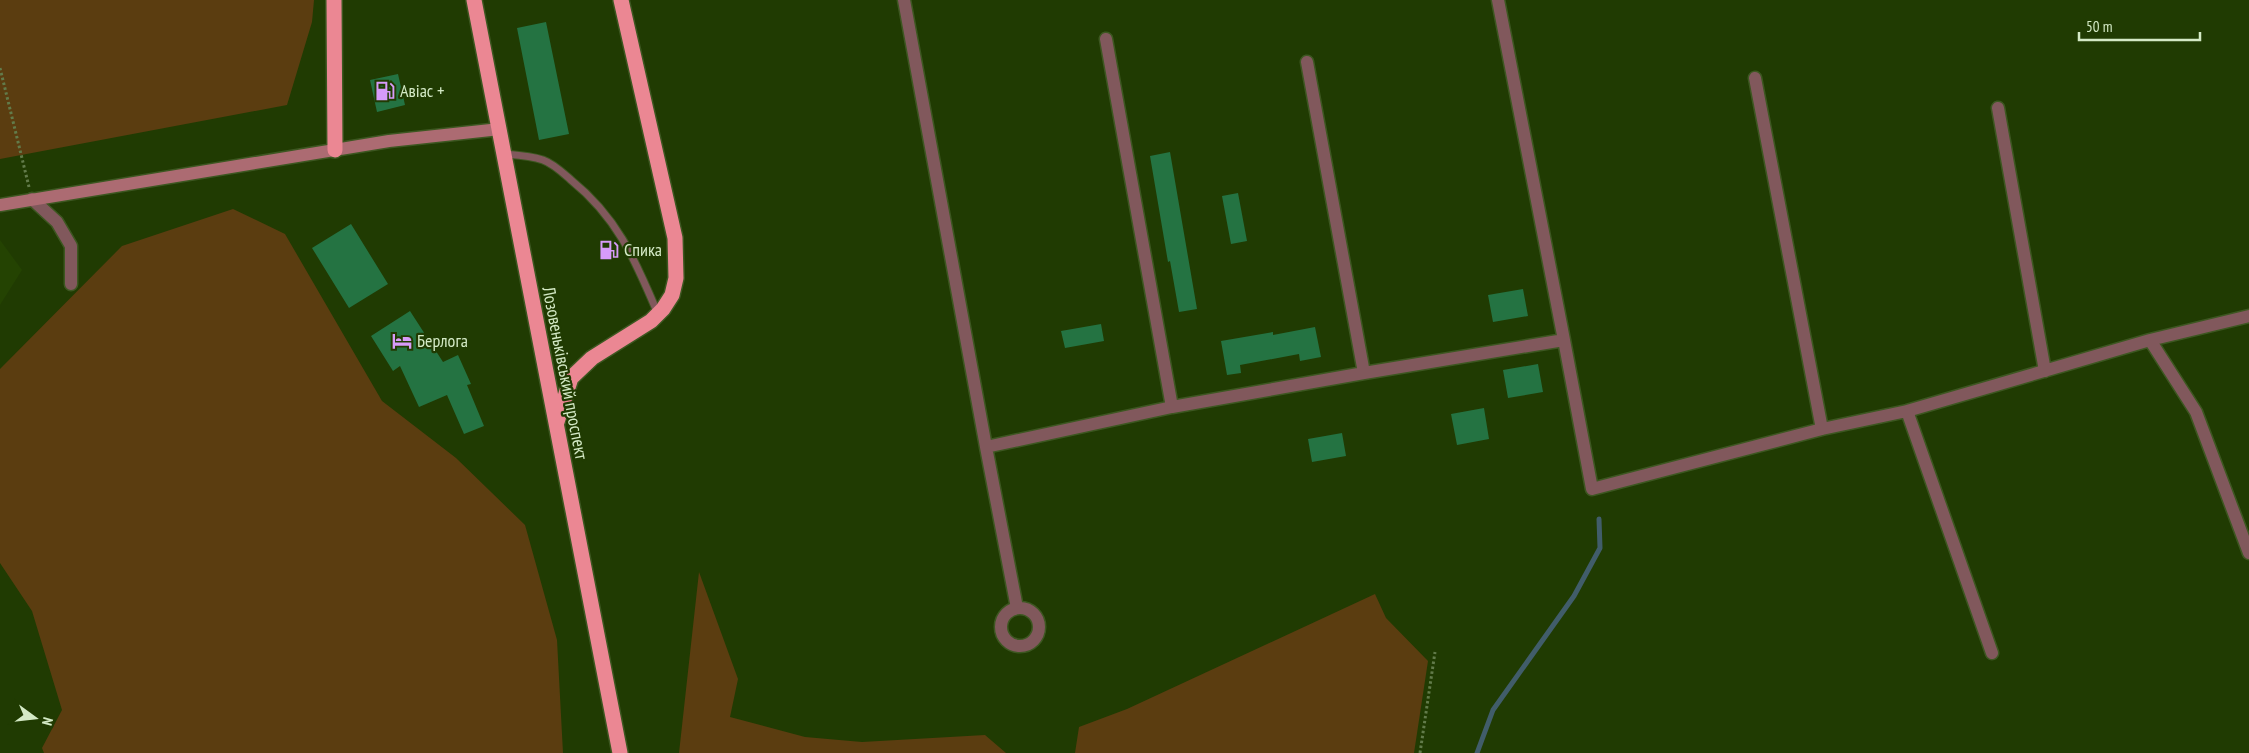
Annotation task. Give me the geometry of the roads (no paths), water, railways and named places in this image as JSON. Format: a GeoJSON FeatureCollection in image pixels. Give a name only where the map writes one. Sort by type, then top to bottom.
{"type":"FeatureCollection","features":[{"type":"Feature","properties":{"kind":"highway"},"geometry":{"type":"LineString","coordinates":[[334,0],[335,150]]}},
{"type":"Feature","properties":{"kind":"highway","name":"Лозовеньківський проспект"},"geometry":{"type":"LineString","coordinates":[[474,0],[620,753]]}},
{"type":"Feature","properties":{"kind":"highway"},"geometry":{"type":"LineString","coordinates":[[556,426],[571,378],[592,358],[651,321],[672,295],[676,278],[675,238],[621,0]]}},
{"type":"Feature","properties":{"kind":"street"},"geometry":{"type":"LineString","coordinates":[[904,0],[1017,608]]}},
{"type":"Feature","properties":{"kind":"street"},"geometry":{"type":"LineString","coordinates":[[1498,0],[1592,489],[1822,429],[1907,411],[2150,340],[2249,316]]}},
{"type":"Feature","properties":{"kind":"street"},"geometry":{"type":"LineString","coordinates":[[1106,39],[1172,407]]}},
{"type":"Feature","properties":{"kind":"street"},"geometry":{"type":"LineString","coordinates":[[1307,62],[1364,373]]}},
{"type":"Feature","properties":{"kind":"street"},"geometry":{"type":"LineString","coordinates":[[1755,78],[1822,429]]}},
{"type":"Feature","properties":{"kind":"street"},"geometry":{"type":"LineString","coordinates":[[1998,108],[2046,370]]}},
{"type":"Feature","properties":{"kind":"street"},"geometry":{"type":"LineString","coordinates":[[0,205],[389,141],[500,128]]}},
{"type":"Feature","properties":{"kind":"street"},"geometry":{"type":"LineString","coordinates":[[32,199],[57,222],[71,246],[71,284]]}},
{"type":"Feature","properties":{"kind":"street"},"geometry":{"type":"LineString","coordinates":[[986,446],[1172,407],[1564,340]]}},
{"type":"Feature","properties":{"kind":"street"},"geometry":{"type":"LineString","coordinates":[[2150,340],[2196,412],[2249,553]]}},
{"type":"Feature","properties":{"kind":"street"},"geometry":{"type":"LineString","coordinates":[[1907,411],[1992,653]]}},
{"type":"Feature","properties":{"kind":"lane"},"geometry":{"type":"LineString","coordinates":[[505,154],[526,156],[545,161],[592,197],[612,222],[634,257],[658,314]]}},
{"type":"Feature","properties":{"kind":"waterway"},"geometry":{"type":"LineString","coordinates":[[1477,753],[1493,710],[1574,596],[1600,548],[1599,519]]}},
{"type":"Feature","properties":{"kind":"place","name":"Авiас +"},"geometry":{"type":"Point","coordinates":[385,91]}},
{"type":"Feature","properties":{"kind":"place","name":"Спика"},"geometry":{"type":"Point","coordinates":[609,250]}},
{"type":"Feature","properties":{"kind":"place","name":"Берлога"},"geometry":{"type":"Point","coordinates":[402,341]}}]}
